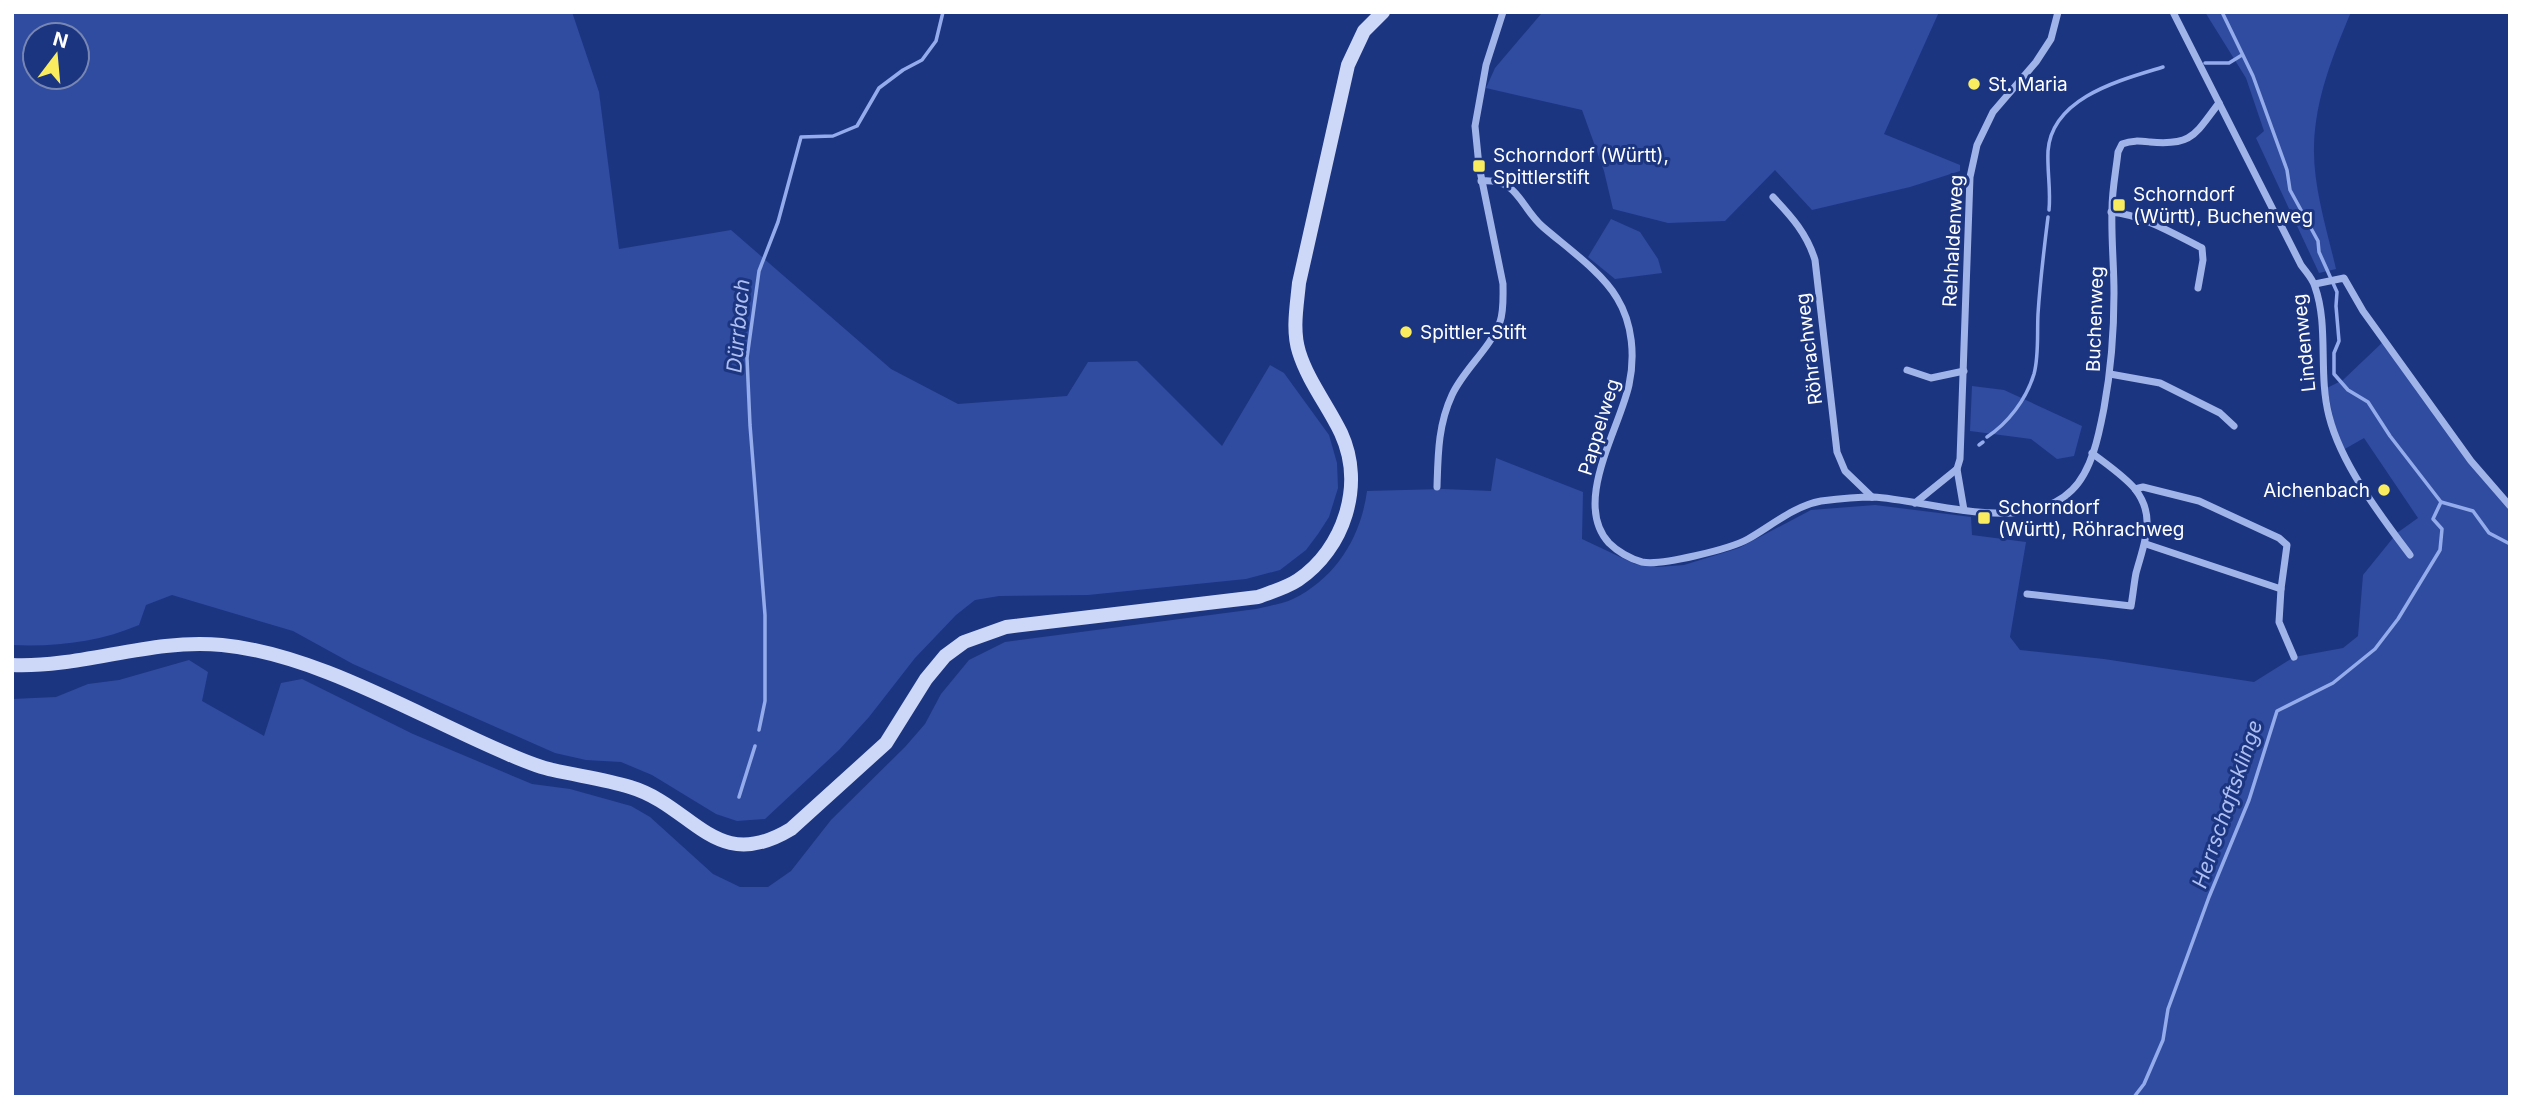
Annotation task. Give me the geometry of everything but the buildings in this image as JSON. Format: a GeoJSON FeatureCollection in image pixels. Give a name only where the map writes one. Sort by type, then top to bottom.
{"type":"FeatureCollection","features":[{"type":"Feature","properties":{"kind":"main road"},"geometry":{"type":"LineString","coordinates":[[12,665],[67,663],[167,644],[222,645],[263,651],[326,672],[508,754],[549,769],[641,790],[711,837],[732,844],[753,845],[773,840],[791,829],[886,743],[926,679],[945,656],[964,642],[1006,627],[1258,597],[1295,582],[1313,568],[1331,546],[1343,522],[1351,491],[1350,466],[1342,436],[1299,352],[1295,319],[1299,283],[1348,65],[1364,31],[1383,12]]}},
{"type":"Feature","properties":{"kind":"street"},"geometry":{"type":"LineString","coordinates":[[1437,487],[1441,425],[1446,410],[1455,387],[1500,323],[1504,302],[1503,284],[1481,181],[1475,126],[1486,65],[1503,12]]}},
{"type":"Feature","properties":{"kind":"street","name":"Rehhaldenweg"},"geometry":{"type":"LineString","coordinates":[[1964,510],[1957,469],[1962,437],[1970,177],[1977,145],[1993,112],[2036,62],[2051,39],[2058,12]]}},
{"type":"Feature","properties":{"kind":"street","name":"Lindenweg"},"geometry":{"type":"LineString","coordinates":[[2174,12],[2301,265],[2315,284],[2319,302],[2324,392],[2333,433],[2348,463],[2410,555]]}},
{"type":"Feature","properties":{"kind":"street","name":"Buchenweg"},"geometry":{"type":"LineString","coordinates":[[1964,510],[1984,512],[2036,509],[2059,501],[2074,489],[2092,453],[2103,415],[2110,374],[2114,294],[2111,212],[2118,152],[2122,144],[2131,141],[2173,144],[2184,141],[2196,134],[2219,103]]}},
{"type":"Feature","properties":{"kind":"street","name":"Pappelweg"},"geometry":{"type":"LineString","coordinates":[[1481,181],[1493,180],[1509,184],[1536,222],[1607,285],[1617,298],[1626,318],[1632,352],[1629,387],[1597,482],[1595,501],[1595,520],[1601,533],[1626,556],[1643,563],[1662,562],[1744,541],[1803,506],[1822,501],[1872,497],[1964,510]]}},
{"type":"Feature","properties":{"kind":"street","name":"Röhrachweg"},"geometry":{"type":"LineString","coordinates":[[1773,197],[1795,221],[1808,241],[1815,260],[1837,452],[1845,471],[1872,497]]}},
{"type":"Feature","properties":{"kind":"street"},"geometry":{"type":"LineString","coordinates":[[2111,212],[2126,213],[2203,248],[2198,288]]}},
{"type":"Feature","properties":{"kind":"street"},"geometry":{"type":"LineString","coordinates":[[2315,284],[2344,278],[2363,311],[2464,451],[2510,506]]}},
{"type":"Feature","properties":{"kind":"street"},"geometry":{"type":"LineString","coordinates":[[1906,370],[1931,379],[1964,371]]}},
{"type":"Feature","properties":{"kind":"street"},"geometry":{"type":"LineString","coordinates":[[2110,374],[2160,383],[2220,413],[2234,426]]}},
{"type":"Feature","properties":{"kind":"street"},"geometry":{"type":"LineString","coordinates":[[2027,594],[2131,606],[2146,544],[2146,508],[2134,489],[2092,453]]}},
{"type":"Feature","properties":{"kind":"street"},"geometry":{"type":"LineString","coordinates":[[1914,503],[1957,469]]}},
{"type":"Feature","properties":{"kind":"street"},"geometry":{"type":"LineString","coordinates":[[2134,489],[2143,487],[2199,501],[2279,538],[2287,545],[2279,622],[2294,657]]}},
{"type":"Feature","properties":{"kind":"street"},"geometry":{"type":"LineString","coordinates":[[2146,544],[2281,589]]}},
{"type":"Feature","properties":{"kind":"shaded area"},"geometry":{"type":"Polygon","coordinates":[[[12,12],[572,12],[599,92],[619,249],[731,230],[891,369],[958,404],[1067,396],[1088,362],[1137,361],[1222,446],[1270,365],[1284,373],[1329,435],[1337,463],[1338,488],[1329,517],[1306,550],[1280,570],[1246,579],[1088,595],[999,596],[975,600],[956,615],[915,658],[869,717],[839,750],[765,819],[737,821],[716,814],[652,775],[621,762],[586,760],[555,753],[353,664],[293,631],[172,595],[146,605],[139,625],[124,631],[77,642],[12,645],[12,12]]]}},
{"type":"Feature","properties":{"kind":"shaded area"},"geometry":{"type":"Polygon","coordinates":[[[1939,12],[1884,134],[1960,165],[1960,171],[1910,187],[1812,210],[1775,170],[1725,221],[1668,223],[1613,209],[1604,171],[1582,110],[1486,88],[1495,68],[1541,14],[1939,12]]]}},
{"type":"Feature","properties":{"kind":"shaded area"},"geometry":{"type":"Polygon","coordinates":[[[2205,12],[2351,12],[2321,95],[2315,129],[2314,162],[2318,193],[2336,269],[2319,273],[2256,138],[2264,131],[2246,78],[2205,12]]]}},
{"type":"Feature","properties":{"kind":"shaded area"},"geometry":{"type":"Polygon","coordinates":[[[1611,219],[1640,232],[1658,259],[1662,273],[1615,279],[1588,257],[1611,219]]]}},
{"type":"Feature","properties":{"kind":"shaded area"},"geometry":{"type":"Polygon","coordinates":[[[2385,340],[2503,501],[2510,506],[2510,1097],[12,1097],[12,699],[56,697],[88,684],[119,680],[189,660],[208,672],[202,701],[264,736],[281,683],[302,679],[413,734],[532,784],[570,789],[631,806],[650,817],[713,874],[740,887],[768,887],[791,871],[831,820],[905,747],[925,724],[941,694],[969,660],[1005,642],[1256,609],[1289,601],[1322,580],[1344,554],[1359,524],[1367,491],[1491,491],[1496,458],[1583,492],[1582,539],[1635,564],[1658,567],[1684,565],[1739,548],[1811,510],[1875,505],[1971,517],[1972,535],[2026,542],[2010,637],[2020,650],[2104,659],[2254,682],[2294,657],[2343,648],[2358,636],[2363,575],[2397,533],[2418,518],[2364,438],[2343,450],[2336,432],[2327,388],[2343,380],[2385,340]]]}},
{"type":"Feature","properties":{"kind":"shaded area"},"geometry":{"type":"Polygon","coordinates":[[[1972,386],[2004,390],[2082,426],[2074,456],[2057,459],[2031,439],[1970,431],[1972,386]]]}},
{"type":"Feature","properties":{"kind":"waterway","name":"Dürrbach"},"geometry":{"type":"LineString","coordinates":[[759,730],[765,701],[765,615],[747,358],[759,271],[778,222],[801,137],[833,136],[857,126],[879,88],[922,60],[936,41],[943,12]]}},
{"type":"Feature","properties":{"kind":"waterway","name":"Aichenbach"},"geometry":{"type":"LineString","coordinates":[[2222,12],[2253,76],[2287,170],[2290,190],[2318,241],[2319,252],[2337,292],[2339,341],[2334,353],[2334,374],[2348,390],[2368,402],[2390,436],[2441,502],[2473,511],[2489,533],[2510,544]]}},
{"type":"Feature","properties":{"kind":"waterway"},"geometry":{"type":"LineString","coordinates":[[2205,63],[2229,63],[2242,55]]}},
{"type":"Feature","properties":{"kind":"waterway"},"geometry":{"type":"LineString","coordinates":[[2049,210],[2048,151],[2052,132],[2062,117],[2075,104],[2109,85],[2163,67]]}},
{"type":"Feature","properties":{"kind":"waterway"},"geometry":{"type":"LineString","coordinates":[[1987,437],[2015,410],[2026,393],[2036,367],[2038,314],[2048,217]]}},
{"type":"Feature","properties":{"kind":"waterway"},"geometry":{"type":"LineString","coordinates":[[1979,445],[1983,442]]}},
{"type":"Feature","properties":{"kind":"waterway","name":"Herrschaftsklinge"},"geometry":{"type":"LineString","coordinates":[[2134,1097],[2144,1084],[2163,1040],[2168,1009],[2209,897],[2249,800],[2277,711],[2333,683],[2375,649],[2398,619],[2440,550],[2442,529],[2433,519],[2441,502]]}},
{"type":"Feature","properties":{"kind":"waterway","name":"Dürrbach"},"geometry":{"type":"LineString","coordinates":[[739,797],[755,746]]}},
{"type":"Feature","properties":{"kind":"place","name":"St. Maria"},"geometry":{"type":"Point","coordinates":[1974,84]}},
{"type":"Feature","properties":{"kind":"place","name":"Schorndorf (Württ), Spittlerstift"},"geometry":{"type":"Point","coordinates":[1479,166]}},
{"type":"Feature","properties":{"kind":"place","name":"Schorndorf (Württ), Buchenweg"},"geometry":{"type":"Point","coordinates":[2119,205]}},
{"type":"Feature","properties":{"kind":"place","name":"Spittler-Stift"},"geometry":{"type":"Point","coordinates":[1406,332]}},
{"type":"Feature","properties":{"kind":"place","name":"Aichenbach"},"geometry":{"type":"Point","coordinates":[2384,490]}},
{"type":"Feature","properties":{"kind":"place","name":"Schorndorf (Württ), Röhrachweg"},"geometry":{"type":"Point","coordinates":[1984,518]}}]}
